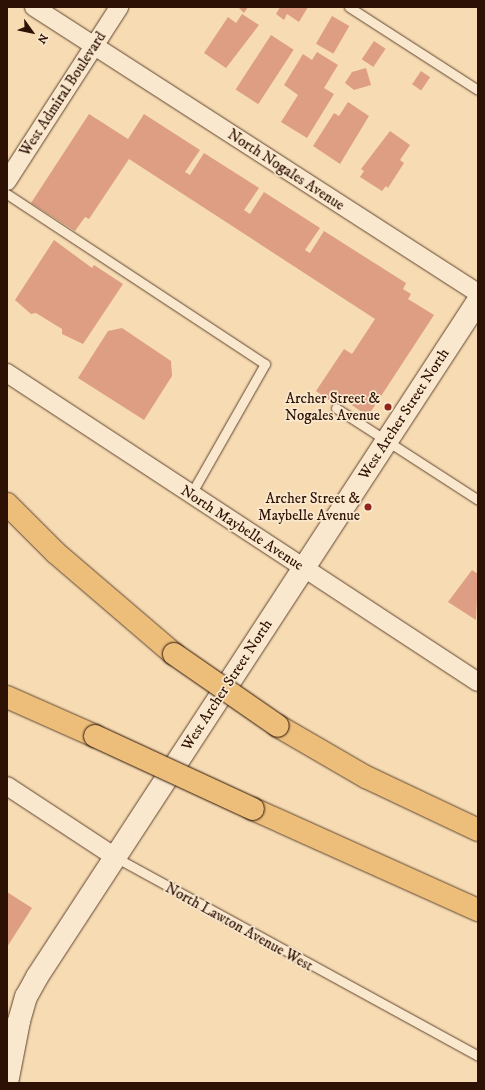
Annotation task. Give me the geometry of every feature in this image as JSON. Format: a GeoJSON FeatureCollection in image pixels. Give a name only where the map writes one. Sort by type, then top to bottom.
{"type":"FeatureCollection","features":[{"type":"Feature","properties":{"kind":"highway"},"geometry":{"type":"LineString","coordinates":[[7,504],[56,553],[174,654],[278,726],[366,777],[478,830]]}},
{"type":"Feature","properties":{"kind":"highway"},"geometry":{"type":"LineString","coordinates":[[7,682],[57,720]]}},
{"type":"Feature","properties":{"kind":"highway"},"geometry":{"type":"LineString","coordinates":[[7,697],[478,910]]}},
{"type":"Feature","properties":{"kind":"street","name":"North Nogales Avenue"},"geometry":{"type":"LineString","coordinates":[[34,7],[478,293]]}},
{"type":"Feature","properties":{"kind":"street","name":"West Admiral Boulevard"},"geometry":{"type":"LineString","coordinates":[[7,181],[119,7]]}},
{"type":"Feature","properties":{"kind":"street","name":"West Archer Street North"},"geometry":{"type":"LineString","coordinates":[[7,1083],[26,996],[478,301]]}},
{"type":"Feature","properties":{"kind":"street","name":"North Maybelle Avenue"},"geometry":{"type":"LineString","coordinates":[[7,373],[478,682]]}},
{"type":"Feature","properties":{"kind":"street","name":"North Lawton Avenue West"},"geometry":{"type":"LineString","coordinates":[[7,786],[115,857]]}},
{"type":"Feature","properties":{"kind":"lane"},"geometry":{"type":"LineString","coordinates":[[349,7],[478,90]]}},
{"type":"Feature","properties":{"kind":"lane"},"geometry":{"type":"LineString","coordinates":[[7,194],[266,364],[190,494]]}},
{"type":"Feature","properties":{"kind":"lane"},"geometry":{"type":"LineString","coordinates":[[336,408],[478,500]]}},
{"type":"Feature","properties":{"kind":"lane","name":"North Lawton Avenue West"},"geometry":{"type":"LineString","coordinates":[[115,857],[478,1056]]}},
{"type":"Feature","properties":{"kind":"building"},"geometry":{"type":"Polygon","coordinates":[[[238,7],[248,7],[244,13],[238,7]]]}},
{"type":"Feature","properties":{"kind":"building"},"geometry":{"type":"Polygon","coordinates":[[[280,7],[308,7],[299,22],[287,14],[284,20],[276,14],[280,7]]]}},
{"type":"Feature","properties":{"kind":"building"},"geometry":{"type":"Polygon","coordinates":[[[242,14],[259,25],[226,68],[204,53],[228,17],[236,23],[242,14]]]}},
{"type":"Feature","properties":{"kind":"building"},"geometry":{"type":"Polygon","coordinates":[[[332,16],[349,26],[333,54],[316,44],[332,16]]]}},
{"type":"Feature","properties":{"kind":"building"},"geometry":{"type":"Polygon","coordinates":[[[271,35],[294,50],[258,104],[236,90],[271,35]]]}},
{"type":"Feature","properties":{"kind":"building"},"geometry":{"type":"Polygon","coordinates":[[[374,41],[386,49],[373,67],[362,59],[374,41]]]}},
{"type":"Feature","properties":{"kind":"building"},"geometry":{"type":"Polygon","coordinates":[[[317,52],[338,65],[324,88],[334,94],[307,138],[281,122],[298,95],[284,85],[303,54],[312,60],[317,52]]]}},
{"type":"Feature","properties":{"kind":"building"},"geometry":{"type":"Polygon","coordinates":[[[366,68],[371,85],[354,90],[345,83],[352,72],[366,68]]]}},
{"type":"Feature","properties":{"kind":"building"},"geometry":{"type":"Polygon","coordinates":[[[421,71],[430,77],[421,90],[412,84],[421,71]]]}},
{"type":"Feature","properties":{"kind":"building"},"geometry":{"type":"Polygon","coordinates":[[[348,102],[369,116],[340,164],[313,146],[334,113],[339,116],[348,102]]]}},
{"type":"Feature","properties":{"kind":"building"},"geometry":{"type":"Polygon","coordinates":[[[89,114],[128,139],[144,114],[200,150],[185,172],[190,175],[204,153],[259,188],[244,210],[250,214],[264,192],[320,228],[305,250],[310,253],[324,231],[406,283],[403,289],[411,294],[408,299],[434,315],[368,416],[338,396],[333,403],[316,391],[344,349],[352,354],[375,319],[129,159],[89,219],[85,217],[75,231],[31,203],[89,114]]]}},
{"type":"Feature","properties":{"kind":"building"},"geometry":{"type":"Polygon","coordinates":[[[390,131],[410,145],[400,160],[404,163],[388,188],[386,186],[382,191],[360,177],[364,171],[361,169],[390,131]]]}},
{"type":"Feature","properties":{"kind":"building"},"geometry":{"type":"Polygon","coordinates":[[[54,240],[92,268],[94,265],[123,284],[83,344],[62,334],[62,329],[36,313],[31,314],[15,300],[54,240]]]}},
{"type":"Feature","properties":{"kind":"building"},"geometry":{"type":"Polygon","coordinates":[[[122,328],[171,361],[172,376],[144,420],[78,378],[108,331],[122,328]]]}},
{"type":"Feature","properties":{"kind":"building"},"geometry":{"type":"Polygon","coordinates":[[[472,570],[478,574],[476,620],[448,602],[472,570]]]}},
{"type":"Feature","properties":{"kind":"building"},"geometry":{"type":"Polygon","coordinates":[[[7,892],[32,908],[7,947],[7,892]]]}},
{"type":"Feature","properties":{"kind":"place","name":"Archer Street & Nogales Avenue"},"geometry":{"type":"Point","coordinates":[388,407]}},
{"type":"Feature","properties":{"kind":"place","name":"Archer Street & Maybelle Avenue"},"geometry":{"type":"Point","coordinates":[368,507]}}]}
